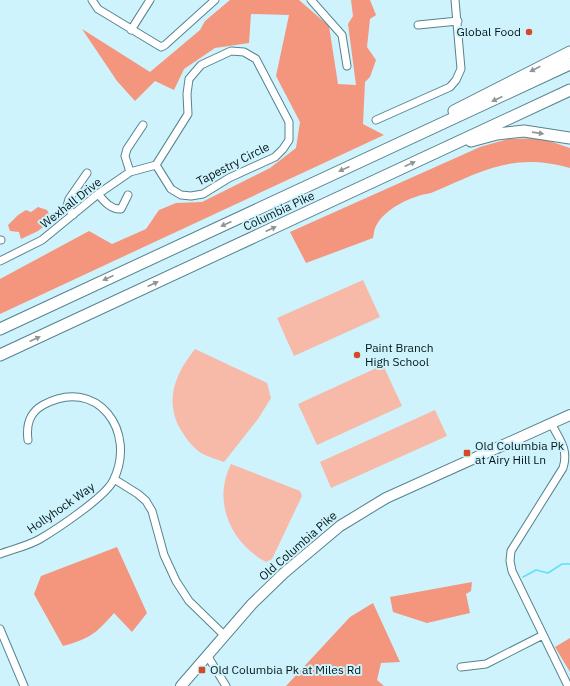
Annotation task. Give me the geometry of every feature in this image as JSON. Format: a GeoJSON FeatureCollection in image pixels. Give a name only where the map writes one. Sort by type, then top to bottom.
{"type":"FeatureCollection","features":[{"type":"Feature","properties":{"kind":"highway"},"geometry":{"type":"LineString","coordinates":[[380,152],[476,99],[570,52]]}},
{"type":"Feature","properties":{"kind":"highway","name":"Columbia Pike"},"geometry":{"type":"LineString","coordinates":[[0,329],[570,64]]}},
{"type":"Feature","properties":{"kind":"highway","name":"Columbia Pike"},"geometry":{"type":"LineString","coordinates":[[0,355],[570,90]]}},
{"type":"Feature","properties":{"kind":"highway"},"geometry":{"type":"LineString","coordinates":[[445,147],[497,134],[524,131],[570,138]]}},
{"type":"Feature","properties":{"kind":"main road","name":"Old Columbia Pike"},"geometry":{"type":"LineString","coordinates":[[181,686],[252,604],[284,573],[328,535],[355,516],[386,498],[570,414]]}},
{"type":"Feature","properties":{"kind":"street"},"geometry":{"type":"LineString","coordinates":[[92,0],[98,9],[161,47],[165,46],[215,0]]}},
{"type":"Feature","properties":{"kind":"street"},"geometry":{"type":"LineString","coordinates":[[131,30],[150,0]]}},
{"type":"Feature","properties":{"kind":"street"},"geometry":{"type":"LineString","coordinates":[[311,0],[342,35],[347,66]]}},
{"type":"Feature","properties":{"kind":"street"},"geometry":{"type":"LineString","coordinates":[[376,120],[450,87],[456,80],[461,69],[455,0]]}},
{"type":"Feature","properties":{"kind":"street"},"geometry":{"type":"LineString","coordinates":[[418,24],[458,21]]}},
{"type":"Feature","properties":{"kind":"street","name":"Tapestry Circle"},"geometry":{"type":"LineString","coordinates":[[231,51],[244,52],[256,59],[290,122],[289,140],[283,149],[275,157],[229,178],[203,194],[191,196],[181,195],[171,189],[156,165],[188,114],[187,94],[189,79],[201,65],[231,51]]}},
{"type":"Feature","properties":{"kind":"street"},"geometry":{"type":"LineString","coordinates":[[130,172],[125,156],[127,149],[143,125]]}},
{"type":"Feature","properties":{"kind":"street","name":"Wexhall Drive"},"geometry":{"type":"LineString","coordinates":[[0,261],[42,240],[98,194],[130,172],[156,165]]}},
{"type":"Feature","properties":{"kind":"street"},"geometry":{"type":"LineString","coordinates":[[73,215],[67,206],[69,199],[87,172]]}},
{"type":"Feature","properties":{"kind":"street"},"geometry":{"type":"LineString","coordinates":[[98,194],[105,202],[117,209],[121,209],[128,195]]}},
{"type":"Feature","properties":{"kind":"street"},"geometry":{"type":"LineString","coordinates":[[28,440],[26,429],[30,416],[40,407],[52,400],[66,397],[82,397],[98,403],[109,413],[117,430],[120,455],[114,480],[138,494],[146,501],[152,511],[164,555],[176,581],[189,602],[224,635]]}},
{"type":"Feature","properties":{"kind":"street"},"geometry":{"type":"LineString","coordinates":[[551,423],[565,451],[566,457],[556,482],[511,552],[510,560],[518,582],[568,686]]}},
{"type":"Feature","properties":{"kind":"street","name":"Hollyhock Way"},"geometry":{"type":"LineString","coordinates":[[0,554],[40,539],[95,500],[114,480]]}},
{"type":"Feature","properties":{"kind":"street"},"geometry":{"type":"LineString","coordinates":[[0,629],[24,686]]}},
{"type":"Feature","properties":{"kind":"street"},"geometry":{"type":"LineString","coordinates":[[461,667],[486,664],[543,635]]}},
{"type":"Feature","properties":{"kind":"street"},"geometry":{"type":"LineString","coordinates":[[207,656],[226,686]]}},
{"type":"Feature","properties":{"kind":"shaded area"},"geometry":{"type":"Polygon","coordinates":[[[230,0],[299,0],[329,26],[338,84],[356,85],[348,24],[353,16],[351,0],[370,0],[376,15],[370,19],[367,47],[376,60],[370,77],[365,82],[363,124],[384,135],[0,314],[0,279],[89,231],[112,244],[146,229],[159,210],[176,203],[202,202],[270,168],[296,148],[300,122],[276,76],[289,15],[251,14],[249,43],[215,48],[184,69],[174,90],[155,81],[135,101],[117,81],[82,29],[150,72],[200,30],[205,21],[230,0]]]}},
{"type":"Feature","properties":{"kind":"shaded area"},"geometry":{"type":"Polygon","coordinates":[[[540,138],[570,148],[570,168],[531,162],[498,166],[483,171],[431,193],[408,200],[392,208],[375,227],[373,238],[306,263],[290,232],[480,147],[508,139],[540,138]]]}},
{"type":"Feature","properties":{"kind":"shaded area"},"geometry":{"type":"Polygon","coordinates":[[[38,207],[47,210],[52,220],[38,231],[21,239],[19,232],[10,231],[8,225],[18,215],[26,210],[31,212],[38,207]]]}},
{"type":"Feature","properties":{"kind":"shaded area"},"geometry":{"type":"Polygon","coordinates":[[[363,280],[380,317],[294,356],[277,318],[363,280]]]}},
{"type":"Feature","properties":{"kind":"shaded area"},"geometry":{"type":"Polygon","coordinates":[[[195,349],[267,383],[271,398],[258,419],[224,462],[201,453],[194,447],[180,429],[174,414],[173,394],[175,385],[183,366],[195,349]]]}},
{"type":"Feature","properties":{"kind":"shaded area"},"geometry":{"type":"Polygon","coordinates":[[[383,365],[402,406],[317,445],[298,404],[383,365]]]}},
{"type":"Feature","properties":{"kind":"shaded area"},"geometry":{"type":"Polygon","coordinates":[[[435,410],[447,436],[331,488],[320,462],[435,410]]]}},
{"type":"Feature","properties":{"kind":"shaded area"},"geometry":{"type":"Polygon","coordinates":[[[231,464],[300,491],[302,496],[272,559],[266,562],[243,544],[228,520],[224,507],[224,493],[226,478],[231,464]]]}},
{"type":"Feature","properties":{"kind":"shaded area"},"geometry":{"type":"Polygon","coordinates":[[[117,547],[147,613],[132,632],[114,613],[103,626],[86,638],[63,646],[34,594],[41,576],[117,547]]]}},
{"type":"Feature","properties":{"kind":"shaded area"},"geometry":{"type":"Polygon","coordinates":[[[472,582],[471,591],[466,594],[470,613],[427,623],[393,612],[390,597],[472,582]]]}},
{"type":"Feature","properties":{"kind":"shaded area"},"geometry":{"type":"Polygon","coordinates":[[[373,603],[400,662],[381,663],[377,680],[384,686],[286,686],[350,617],[373,603]]]}},
{"type":"Feature","properties":{"kind":"shaded area"},"geometry":{"type":"Polygon","coordinates":[[[570,638],[570,672],[555,647],[570,638]]]}},
{"type":"Feature","properties":{"kind":"waterway"},"geometry":{"type":"LineString","coordinates":[[523,577],[536,570],[548,573],[562,564],[570,564]]}},
{"type":"Feature","properties":{"kind":"place","name":"Global Food"},"geometry":{"type":"Point","coordinates":[529,32]}},
{"type":"Feature","properties":{"kind":"place","name":"Paint Branch High School"},"geometry":{"type":"Point","coordinates":[357,355]}},
{"type":"Feature","properties":{"kind":"place","name":"Old Columbia Pk at Airy Hill Ln"},"geometry":{"type":"Point","coordinates":[467,453]}},
{"type":"Feature","properties":{"kind":"place","name":"Old Columbia Pk at Miles Rd"},"geometry":{"type":"Point","coordinates":[202,670]}}]}
